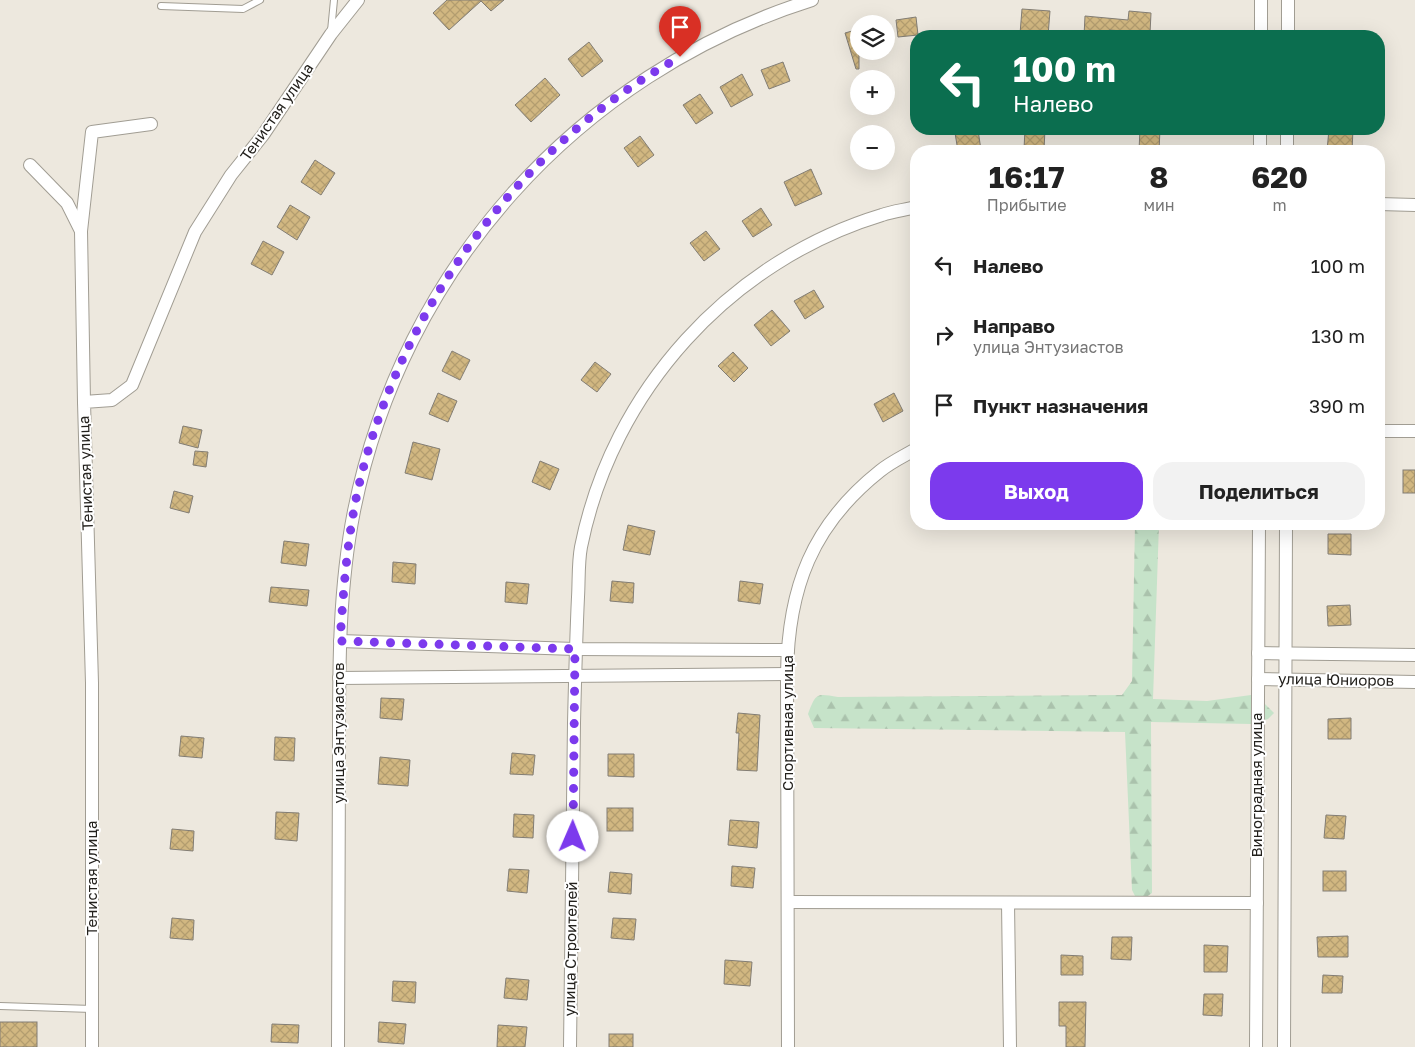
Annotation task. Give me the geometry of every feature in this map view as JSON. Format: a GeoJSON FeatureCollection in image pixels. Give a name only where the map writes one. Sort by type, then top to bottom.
{"type":"FeatureCollection","features":[{"type":"Feature","properties":{"kind":"street","name":"Тенистая улица"},"geometry":{"type":"LineString","coordinates":[[92,1047],[92,683],[84,402],[112,400],[132,385],[195,232],[231,175],[263,135],[331,34],[358,0]]}},
{"type":"Feature","properties":{"kind":"street","name":"улица Энтузиастов"},"geometry":{"type":"LineString","coordinates":[[338,1047],[339,678],[346,558],[353,513],[374,431],[409,346],[434,299],[478,234],[527,177],[555,148],[624,92],[666,65],[750,22],[812,0]]}},
{"type":"Feature","properties":{"kind":"street"},"geometry":{"type":"LineString","coordinates":[[1261,0],[1261,30]]}},
{"type":"Feature","properties":{"kind":"street"},"geometry":{"type":"LineString","coordinates":[[1288,0],[1288,30]]}},
{"type":"Feature","properties":{"kind":"street"},"geometry":{"type":"LineString","coordinates":[[84,402],[80,231],[92,132],[151,124]]}},
{"type":"Feature","properties":{"kind":"street"},"geometry":{"type":"LineString","coordinates":[[30,165],[67,203],[80,231]]}},
{"type":"Feature","properties":{"kind":"street"},"geometry":{"type":"LineString","coordinates":[[1385,204],[1415,204]]}},
{"type":"Feature","properties":{"kind":"street","name":"улица Строителей"},"geometry":{"type":"LineString","coordinates":[[570,1047],[575,649],[581,548],[598,486],[622,430],[653,379],[690,334],[732,294],[781,260],[830,234],[883,214],[910,208]]}},
{"type":"Feature","properties":{"kind":"street"},"geometry":{"type":"LineString","coordinates":[[1385,431],[1415,432]]}},
{"type":"Feature","properties":{"kind":"street","name":"Спортивная улица"},"geometry":{"type":"LineString","coordinates":[[788,1047],[787,674],[791,614],[799,582],[820,537],[848,499],[882,469],[910,453]]}},
{"type":"Feature","properties":{"kind":"street","name":"Виноградная улица"},"geometry":{"type":"LineString","coordinates":[[1256,1047],[1259,530]]}},
{"type":"Feature","properties":{"kind":"street","name":"Виноградная улица"},"geometry":{"type":"LineString","coordinates":[[1284,1047],[1286,530]]}},
{"type":"Feature","properties":{"kind":"street"},"geometry":{"type":"LineString","coordinates":[[340,641],[575,649],[788,650]]}},
{"type":"Feature","properties":{"kind":"street","name":"улица Юниоров"},"geometry":{"type":"LineString","coordinates":[[1258,653],[1415,655]]}},
{"type":"Feature","properties":{"kind":"street"},"geometry":{"type":"LineString","coordinates":[[339,678],[787,674]]}},
{"type":"Feature","properties":{"kind":"street","name":"улица Юниоров"},"geometry":{"type":"LineString","coordinates":[[1258,679],[1415,682]]}},
{"type":"Feature","properties":{"kind":"street"},"geometry":{"type":"LineString","coordinates":[[788,902],[1257,903]]}},
{"type":"Feature","properties":{"kind":"street"},"geometry":{"type":"LineString","coordinates":[[1008,903],[1010,1047]]}},
{"type":"Feature","properties":{"kind":"lane"},"geometry":{"type":"LineString","coordinates":[[161,6],[243,9],[260,0]]}},
{"type":"Feature","properties":{"kind":"lane"},"geometry":{"type":"LineString","coordinates":[[331,34],[334,0]]}},
{"type":"Feature","properties":{"kind":"lane"},"geometry":{"type":"LineString","coordinates":[[0,1006],[92,1009]]}},
{"type":"Feature","properties":{"kind":"green space"},"geometry":{"type":"Polygon","coordinates":[[[1135,530],[1159,530],[1153,699],[1207,701],[1251,695],[1260,699],[1274,713],[1268,719],[1251,724],[1151,722],[1152,893],[1145,898],[1136,898],[1132,890],[1125,732],[814,728],[808,714],[815,698],[821,695],[838,697],[1122,695],[1132,681],[1135,530]]]}},
{"type":"Feature","properties":{"kind":"building"},"geometry":{"type":"Polygon","coordinates":[[[447,0],[504,0],[491,11],[481,1],[449,30],[433,13],[447,0]]]}},
{"type":"Feature","properties":{"kind":"building"},"geometry":{"type":"Polygon","coordinates":[[[1022,9],[1050,11],[1048,30],[1020,30],[1022,9]]]}},
{"type":"Feature","properties":{"kind":"building"},"geometry":{"type":"Polygon","coordinates":[[[1129,11],[1151,13],[1150,30],[1084,30],[1085,16],[1128,20],[1129,11]]]}},
{"type":"Feature","properties":{"kind":"building"},"geometry":{"type":"Polygon","coordinates":[[[916,17],[917,30],[910,30],[910,36],[898,37],[896,20],[916,17]]]}},
{"type":"Feature","properties":{"kind":"building"},"geometry":{"type":"Polygon","coordinates":[[[850,32],[850,49],[845,33],[850,32]]]}},
{"type":"Feature","properties":{"kind":"building"},"geometry":{"type":"Polygon","coordinates":[[[589,42],[603,61],[582,77],[568,59],[589,42]]]}},
{"type":"Feature","properties":{"kind":"building"},"geometry":{"type":"Polygon","coordinates":[[[853,60],[859,60],[859,69],[856,69],[853,60]]]}},
{"type":"Feature","properties":{"kind":"building"},"geometry":{"type":"Polygon","coordinates":[[[783,62],[790,81],[769,89],[761,70],[783,62]]]}},
{"type":"Feature","properties":{"kind":"building"},"geometry":{"type":"Polygon","coordinates":[[[742,74],[753,95],[731,107],[720,87],[742,74]]]}},
{"type":"Feature","properties":{"kind":"building"},"geometry":{"type":"Polygon","coordinates":[[[545,78],[560,95],[531,122],[515,105],[545,78]]]}},
{"type":"Feature","properties":{"kind":"building"},"geometry":{"type":"Polygon","coordinates":[[[700,94],[713,113],[696,124],[683,105],[700,94]]]}},
{"type":"Feature","properties":{"kind":"building"},"geometry":{"type":"Polygon","coordinates":[[[955,135],[979,135],[980,145],[957,145],[955,135]]]}},
{"type":"Feature","properties":{"kind":"building"},"geometry":{"type":"Polygon","coordinates":[[[1025,135],[1045,135],[1044,145],[1024,145],[1025,135]]]}},
{"type":"Feature","properties":{"kind":"building"},"geometry":{"type":"Polygon","coordinates":[[[1140,135],[1160,135],[1159,145],[1139,145],[1140,135]]]}},
{"type":"Feature","properties":{"kind":"building"},"geometry":{"type":"Polygon","coordinates":[[[1328,135],[1353,135],[1352,145],[1328,145],[1328,135]]]}},
{"type":"Feature","properties":{"kind":"building"},"geometry":{"type":"Polygon","coordinates":[[[640,136],[654,155],[638,167],[624,148],[640,136]]]}},
{"type":"Feature","properties":{"kind":"building"},"geometry":{"type":"Polygon","coordinates":[[[315,160],[335,173],[321,195],[301,182],[315,160]]]}},
{"type":"Feature","properties":{"kind":"building"},"geometry":{"type":"Polygon","coordinates":[[[811,169],[822,194],[795,206],[784,182],[811,169]]]}},
{"type":"Feature","properties":{"kind":"building"},"geometry":{"type":"Polygon","coordinates":[[[290,205],[310,217],[297,240],[277,227],[290,205]]]}},
{"type":"Feature","properties":{"kind":"building"},"geometry":{"type":"Polygon","coordinates":[[[761,208],[772,225],[753,237],[742,221],[761,208]]]}},
{"type":"Feature","properties":{"kind":"building"},"geometry":{"type":"Polygon","coordinates":[[[706,231],[720,249],[704,261],[690,243],[706,231]]]}},
{"type":"Feature","properties":{"kind":"building"},"geometry":{"type":"Polygon","coordinates":[[[263,241],[284,252],[272,275],[251,264],[263,241]]]}},
{"type":"Feature","properties":{"kind":"building"},"geometry":{"type":"Polygon","coordinates":[[[814,290],[824,307],[805,319],[794,301],[814,290]]]}},
{"type":"Feature","properties":{"kind":"building"},"geometry":{"type":"Polygon","coordinates":[[[772,310],[790,331],[771,346],[754,325],[772,310]]]}},
{"type":"Feature","properties":{"kind":"building"},"geometry":{"type":"Polygon","coordinates":[[[452,351],[470,360],[460,380],[442,371],[452,351]]]}},
{"type":"Feature","properties":{"kind":"building"},"geometry":{"type":"Polygon","coordinates":[[[733,352],[748,368],[734,382],[718,366],[733,352]]]}},
{"type":"Feature","properties":{"kind":"building"},"geometry":{"type":"Polygon","coordinates":[[[595,362],[611,374],[597,392],[581,380],[595,362]]]}},
{"type":"Feature","properties":{"kind":"building"},"geometry":{"type":"Polygon","coordinates":[[[438,393],[457,401],[448,422],[429,414],[438,393]]]}},
{"type":"Feature","properties":{"kind":"building"},"geometry":{"type":"Polygon","coordinates":[[[894,393],[903,411],[883,422],[874,404],[894,393]]]}},
{"type":"Feature","properties":{"kind":"building"},"geometry":{"type":"Polygon","coordinates":[[[183,426],[202,430],[198,448],[179,443],[183,426]]]}},
{"type":"Feature","properties":{"kind":"building"},"geometry":{"type":"Polygon","coordinates":[[[413,442],[440,449],[432,480],[405,473],[413,442]]]}},
{"type":"Feature","properties":{"kind":"building"},"geometry":{"type":"Polygon","coordinates":[[[195,451],[208,452],[206,467],[193,465],[195,451]]]}},
{"type":"Feature","properties":{"kind":"building"},"geometry":{"type":"Polygon","coordinates":[[[540,461],[559,469],[550,490],[532,482],[540,461]]]}},
{"type":"Feature","properties":{"kind":"building"},"geometry":{"type":"Polygon","coordinates":[[[1403,470],[1415,470],[1415,493],[1403,493],[1403,470]]]}},
{"type":"Feature","properties":{"kind":"building"},"geometry":{"type":"Polygon","coordinates":[[[174,491],[193,496],[189,513],[170,508],[174,491]]]}},
{"type":"Feature","properties":{"kind":"building"},"geometry":{"type":"Polygon","coordinates":[[[628,525],[655,531],[650,555],[623,550],[628,525]]]}},
{"type":"Feature","properties":{"kind":"building"},"geometry":{"type":"Polygon","coordinates":[[[1328,534],[1351,534],[1351,555],[1328,554],[1328,534]]]}},
{"type":"Feature","properties":{"kind":"building"},"geometry":{"type":"Polygon","coordinates":[[[284,541],[309,544],[306,566],[281,563],[284,541]]]}},
{"type":"Feature","properties":{"kind":"building"},"geometry":{"type":"Polygon","coordinates":[[[393,562],[416,564],[415,584],[392,582],[393,562]]]}},
{"type":"Feature","properties":{"kind":"building"},"geometry":{"type":"Polygon","coordinates":[[[612,581],[634,583],[633,603],[610,601],[612,581]]]}},
{"type":"Feature","properties":{"kind":"building"},"geometry":{"type":"Polygon","coordinates":[[[740,581],[763,584],[760,604],[738,601],[740,581]]]}},
{"type":"Feature","properties":{"kind":"building"},"geometry":{"type":"Polygon","coordinates":[[[506,582],[529,584],[527,604],[505,602],[506,582]]]}},
{"type":"Feature","properties":{"kind":"building"},"geometry":{"type":"Polygon","coordinates":[[[271,587],[309,590],[307,606],[269,602],[271,587]]]}},
{"type":"Feature","properties":{"kind":"building"},"geometry":{"type":"Polygon","coordinates":[[[1350,605],[1351,625],[1328,626],[1327,606],[1350,605]]]}},
{"type":"Feature","properties":{"kind":"building"},"geometry":{"type":"Polygon","coordinates":[[[381,698],[404,699],[402,720],[380,718],[381,698]]]}},
{"type":"Feature","properties":{"kind":"building"},"geometry":{"type":"Polygon","coordinates":[[[738,713],[760,715],[757,771],[737,770],[739,733],[736,733],[738,713]]]}},
{"type":"Feature","properties":{"kind":"building"},"geometry":{"type":"Polygon","coordinates":[[[1351,718],[1351,739],[1328,739],[1328,719],[1351,718]]]}},
{"type":"Feature","properties":{"kind":"building"},"geometry":{"type":"Polygon","coordinates":[[[181,736],[204,738],[202,758],[179,756],[181,736]]]}},
{"type":"Feature","properties":{"kind":"building"},"geometry":{"type":"Polygon","coordinates":[[[275,737],[295,738],[294,761],[274,760],[275,737]]]}},
{"type":"Feature","properties":{"kind":"building"},"geometry":{"type":"Polygon","coordinates":[[[512,753],[535,755],[533,775],[510,774],[512,753]]]}},
{"type":"Feature","properties":{"kind":"building"},"geometry":{"type":"Polygon","coordinates":[[[608,754],[634,754],[634,777],[608,776],[608,754]]]}},
{"type":"Feature","properties":{"kind":"building"},"geometry":{"type":"Polygon","coordinates":[[[380,757],[410,760],[408,786],[378,784],[380,757]]]}},
{"type":"Feature","properties":{"kind":"building"},"geometry":{"type":"Polygon","coordinates":[[[607,808],[633,808],[633,831],[607,831],[607,808]]]}},
{"type":"Feature","properties":{"kind":"building"},"geometry":{"type":"Polygon","coordinates":[[[276,812],[299,813],[297,841],[275,839],[276,812]]]}},
{"type":"Feature","properties":{"kind":"building"},"geometry":{"type":"Polygon","coordinates":[[[514,814],[534,815],[533,838],[513,837],[514,814]]]}},
{"type":"Feature","properties":{"kind":"building"},"geometry":{"type":"Polygon","coordinates":[[[1326,815],[1346,816],[1344,839],[1324,838],[1326,815]]]}},
{"type":"Feature","properties":{"kind":"building"},"geometry":{"type":"Polygon","coordinates":[[[730,820],[759,822],[757,848],[728,845],[730,820]]]}},
{"type":"Feature","properties":{"kind":"building"},"geometry":{"type":"Polygon","coordinates":[[[172,829],[194,831],[193,851],[170,849],[172,829]]]}},
{"type":"Feature","properties":{"kind":"building"},"geometry":{"type":"Polygon","coordinates":[[[732,866],[755,868],[753,888],[731,886],[732,866]]]}},
{"type":"Feature","properties":{"kind":"building"},"geometry":{"type":"Polygon","coordinates":[[[509,869],[529,870],[527,893],[507,891],[509,869]]]}},
{"type":"Feature","properties":{"kind":"building"},"geometry":{"type":"Polygon","coordinates":[[[1323,871],[1346,871],[1346,891],[1323,891],[1323,871]]]}},
{"type":"Feature","properties":{"kind":"building"},"geometry":{"type":"Polygon","coordinates":[[[610,872],[632,874],[631,894],[608,892],[610,872]]]}},
{"type":"Feature","properties":{"kind":"building"},"geometry":{"type":"Polygon","coordinates":[[[172,918],[194,920],[193,940],[170,938],[172,918]]]}},
{"type":"Feature","properties":{"kind":"building"},"geometry":{"type":"Polygon","coordinates":[[[613,918],[636,919],[634,940],[611,938],[613,918]]]}},
{"type":"Feature","properties":{"kind":"building"},"geometry":{"type":"Polygon","coordinates":[[[1348,936],[1348,957],[1318,957],[1317,937],[1348,936]]]}},
{"type":"Feature","properties":{"kind":"building"},"geometry":{"type":"Polygon","coordinates":[[[1112,937],[1132,937],[1131,960],[1111,959],[1112,937]]]}},
{"type":"Feature","properties":{"kind":"building"},"geometry":{"type":"Polygon","coordinates":[[[1204,945],[1228,946],[1227,972],[1204,972],[1204,945]]]}},
{"type":"Feature","properties":{"kind":"building"},"geometry":{"type":"Polygon","coordinates":[[[1061,955],[1083,956],[1083,975],[1061,975],[1061,955]]]}},
{"type":"Feature","properties":{"kind":"building"},"geometry":{"type":"Polygon","coordinates":[[[725,960],[752,962],[750,986],[724,984],[725,960]]]}},
{"type":"Feature","properties":{"kind":"building"},"geometry":{"type":"Polygon","coordinates":[[[1323,975],[1343,976],[1342,993],[1322,993],[1323,975]]]}},
{"type":"Feature","properties":{"kind":"building"},"geometry":{"type":"Polygon","coordinates":[[[506,978],[529,980],[527,1000],[504,998],[506,978]]]}},
{"type":"Feature","properties":{"kind":"building"},"geometry":{"type":"Polygon","coordinates":[[[393,981],[416,982],[415,1003],[392,1001],[393,981]]]}},
{"type":"Feature","properties":{"kind":"building"},"geometry":{"type":"Polygon","coordinates":[[[1204,994],[1223,994],[1222,1016],[1203,1015],[1204,994]]]}},
{"type":"Feature","properties":{"kind":"building"},"geometry":{"type":"Polygon","coordinates":[[[1059,1002],[1086,1002],[1085,1047],[1066,1047],[1066,1026],[1059,1026],[1059,1002]]]}},
{"type":"Feature","properties":{"kind":"building"},"geometry":{"type":"Polygon","coordinates":[[[0,1022],[37,1022],[37,1047],[0,1047],[0,1022]]]}},
{"type":"Feature","properties":{"kind":"building"},"geometry":{"type":"Polygon","coordinates":[[[379,1022],[406,1024],[404,1044],[378,1042],[379,1022]]]}},
{"type":"Feature","properties":{"kind":"building"},"geometry":{"type":"Polygon","coordinates":[[[272,1024],[299,1025],[298,1043],[271,1042],[272,1024]]]}},
{"type":"Feature","properties":{"kind":"building"},"geometry":{"type":"Polygon","coordinates":[[[498,1025],[527,1027],[525,1047],[497,1047],[498,1025]]]}},
{"type":"Feature","properties":{"kind":"building"},"geometry":{"type":"Polygon","coordinates":[[[609,1034],[633,1034],[633,1047],[609,1047],[609,1034]]]}},
{"type":"Feature","properties":{"kind":"route"},"geometry":{"type":"LineString","coordinates":[[573,837],[575,649],[340,641],[346,558],[353,513],[374,431],[409,346],[434,299],[478,234],[527,177],[555,148],[624,92],[680,57]]}}]}
